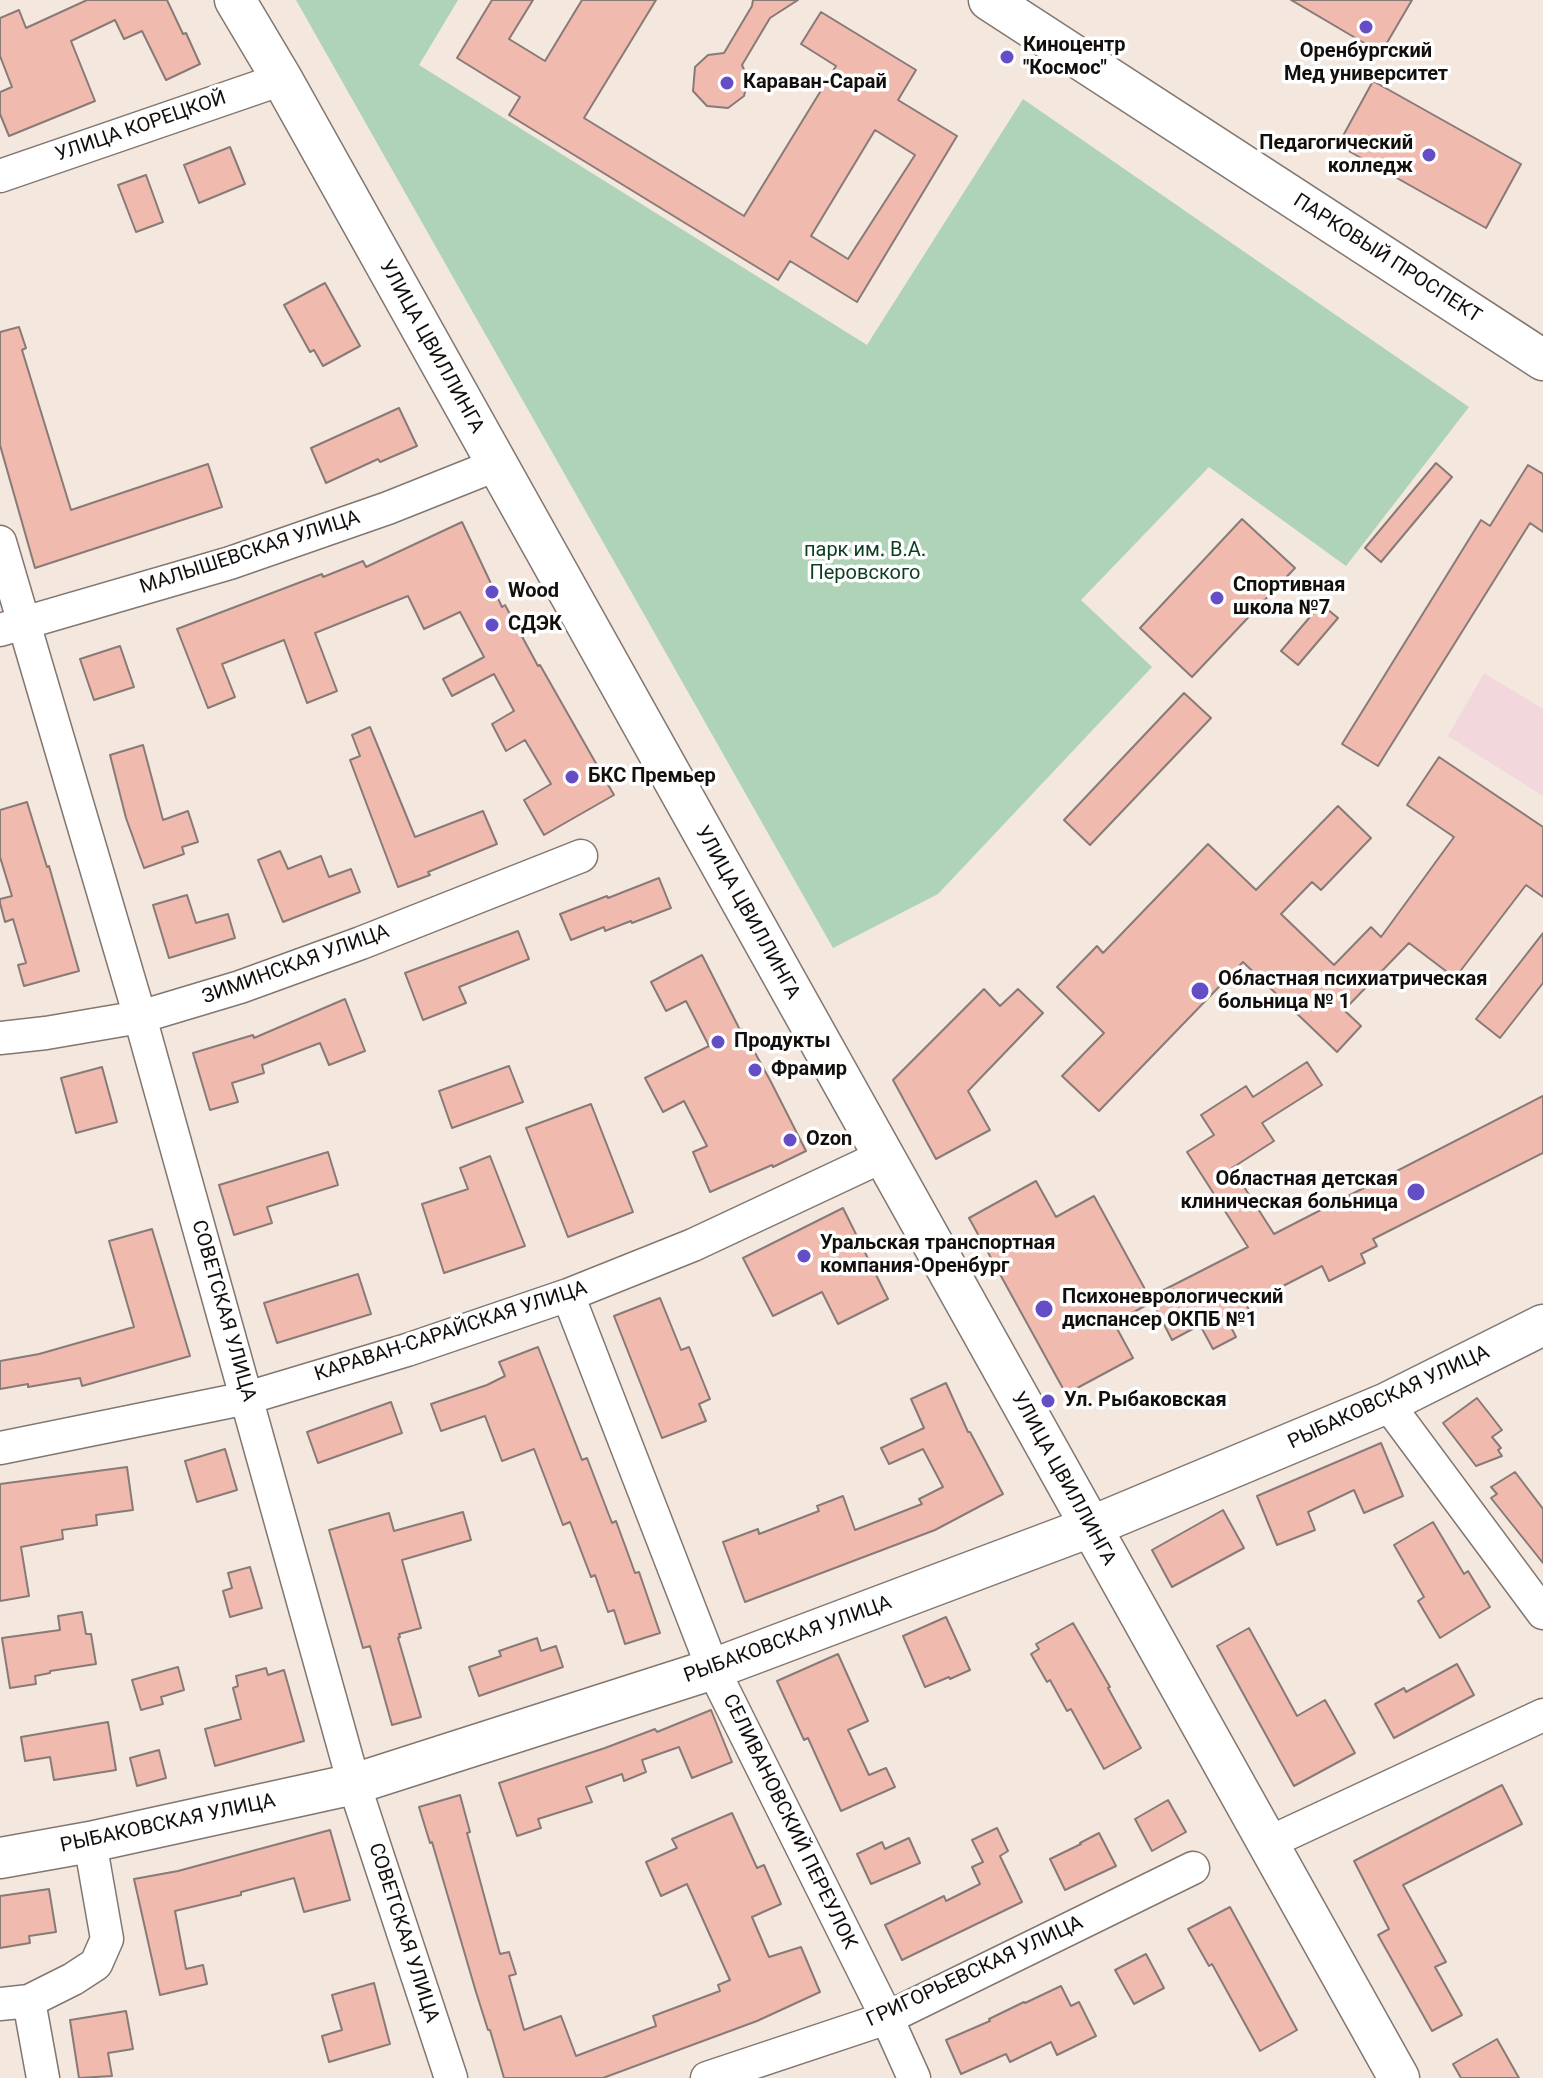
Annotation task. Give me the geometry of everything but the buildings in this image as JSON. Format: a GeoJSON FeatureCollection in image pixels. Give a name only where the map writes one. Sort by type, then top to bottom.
{"type":"FeatureCollection","features":[{"type":"Feature","properties":{"kind":"main road","name":"УЛИЦА ЦВИЛЛИНГА"},"geometry":{"type":"LineString","coordinates":[[235,0],[1399,2078]]}},
{"type":"Feature","properties":{"kind":"main road","name":"ПАРКОВЫЙ ПРОСПЕКТ"},"geometry":{"type":"LineString","coordinates":[[989,0],[1543,360]]}},
{"type":"Feature","properties":{"kind":"main road","name":"РЫБАКОВСКАЯ УЛИЦА"},"geometry":{"type":"LineString","coordinates":[[0,1858],[90,1842],[354,1784],[713,1669],[1090,1527],[1387,1403],[1543,1325]]}},
{"type":"Feature","properties":{"kind":"street","name":"УЛИЦА КОРЕЦКОЙ"},"geometry":{"type":"LineString","coordinates":[[0,176],[282,79]]}},
{"type":"Feature","properties":{"kind":"street","name":"МАЛЫШЕВСКАЯ УЛИЦА"},"geometry":{"type":"LineString","coordinates":[[12,627],[230,563],[388,508],[496,465]]}},
{"type":"Feature","properties":{"kind":"street","name":"СОВЕТСКАЯ УЛИЦА"},"geometry":{"type":"LineString","coordinates":[[0,542],[12,627],[140,1017],[354,1784],[451,2078]]}},
{"type":"Feature","properties":{"kind":"street","name":"ЗИМИНСКАЯ УЛИЦА"},"geometry":{"type":"LineString","coordinates":[[0,1038],[140,1017],[240,987],[581,856]]}},
{"type":"Feature","properties":{"kind":"street","name":"КАРАВАН-САРАЙСКАЯ УЛИЦА"},"geometry":{"type":"LineString","coordinates":[[0,1448],[247,1398],[407,1350],[568,1295],[693,1245],[883,1156]]}},
{"type":"Feature","properties":{"kind":"street","name":"СЕЛИВАНОВСКИЙ ПЕРЕУЛОК"},"geometry":{"type":"LineString","coordinates":[[568,1295],[713,1669],[914,2078]]}},
{"type":"Feature","properties":{"kind":"street"},"geometry":{"type":"LineString","coordinates":[[1387,1403],[1543,1613]]}},
{"type":"Feature","properties":{"kind":"street"},"geometry":{"type":"LineString","coordinates":[[1268,1843],[1543,1715]]}},
{"type":"Feature","properties":{"kind":"street"},"geometry":{"type":"LineString","coordinates":[[43,2078],[14,2003],[73,1979],[96,1964],[107,1939],[90,1842]]}},
{"type":"Feature","properties":{"kind":"street","name":"ГРИГОРЬЕВСКАЯ УЛИЦА"},"geometry":{"type":"LineString","coordinates":[[707,2078],[887,2018],[1193,1868]]}},
{"type":"Feature","properties":{"kind":"shaded area"},"geometry":{"type":"Polygon","coordinates":[[[1484,673],[1543,709],[1543,796],[1448,736],[1484,673]]]}},
{"type":"Feature","properties":{"kind":"green space","name":"парк им. В.А. Перовского"},"geometry":{"type":"Polygon","coordinates":[[[296,0],[458,0],[419,65],[867,345],[1023,99],[1469,407],[1346,566],[1209,467],[1081,600],[1152,667],[938,894],[833,948],[296,0]]]}},
{"type":"Feature","properties":{"kind":"place","name":"Оренбургский Мед университет"},"geometry":{"type":"Point","coordinates":[1366,27]}},
{"type":"Feature","properties":{"kind":"place","name":"Киноцентр \"Космос\""},"geometry":{"type":"Point","coordinates":[1007,57]}},
{"type":"Feature","properties":{"kind":"place","name":"Караван-Сарай"},"geometry":{"type":"Point","coordinates":[727,83]}},
{"type":"Feature","properties":{"kind":"place","name":"Педагогический колледж"},"geometry":{"type":"Point","coordinates":[1429,155]}},
{"type":"Feature","properties":{"kind":"place","name":"Wood"},"geometry":{"type":"Point","coordinates":[492,592]}},
{"type":"Feature","properties":{"kind":"place","name":"Спортивная школа №7"},"geometry":{"type":"Point","coordinates":[1217,598]}},
{"type":"Feature","properties":{"kind":"place","name":"СДЭК"},"geometry":{"type":"Point","coordinates":[492,625]}},
{"type":"Feature","properties":{"kind":"place","name":"БКС Премьер"},"geometry":{"type":"Point","coordinates":[572,777]}},
{"type":"Feature","properties":{"kind":"place","name":"Областная психиатрическая больница № 1"},"geometry":{"type":"Point","coordinates":[1200,991]}},
{"type":"Feature","properties":{"kind":"place","name":"Продукты"},"geometry":{"type":"Point","coordinates":[718,1042]}},
{"type":"Feature","properties":{"kind":"place","name":"Фрамир"},"geometry":{"type":"Point","coordinates":[755,1070]}},
{"type":"Feature","properties":{"kind":"place","name":"Ozon"},"geometry":{"type":"Point","coordinates":[790,1140]}},
{"type":"Feature","properties":{"kind":"place","name":"Областная детская клиническая больница"},"geometry":{"type":"Point","coordinates":[1416,1192]}},
{"type":"Feature","properties":{"kind":"place","name":"Уральская транспортная компания-Оренбург"},"geometry":{"type":"Point","coordinates":[804,1256]}},
{"type":"Feature","properties":{"kind":"place","name":"Психоневрологический диспансер ОКПБ №1"},"geometry":{"type":"Point","coordinates":[1044,1309]}},
{"type":"Feature","properties":{"kind":"place","name":"Ул. Рыбаковская"},"geometry":{"type":"Point","coordinates":[1048,1401]}}]}
